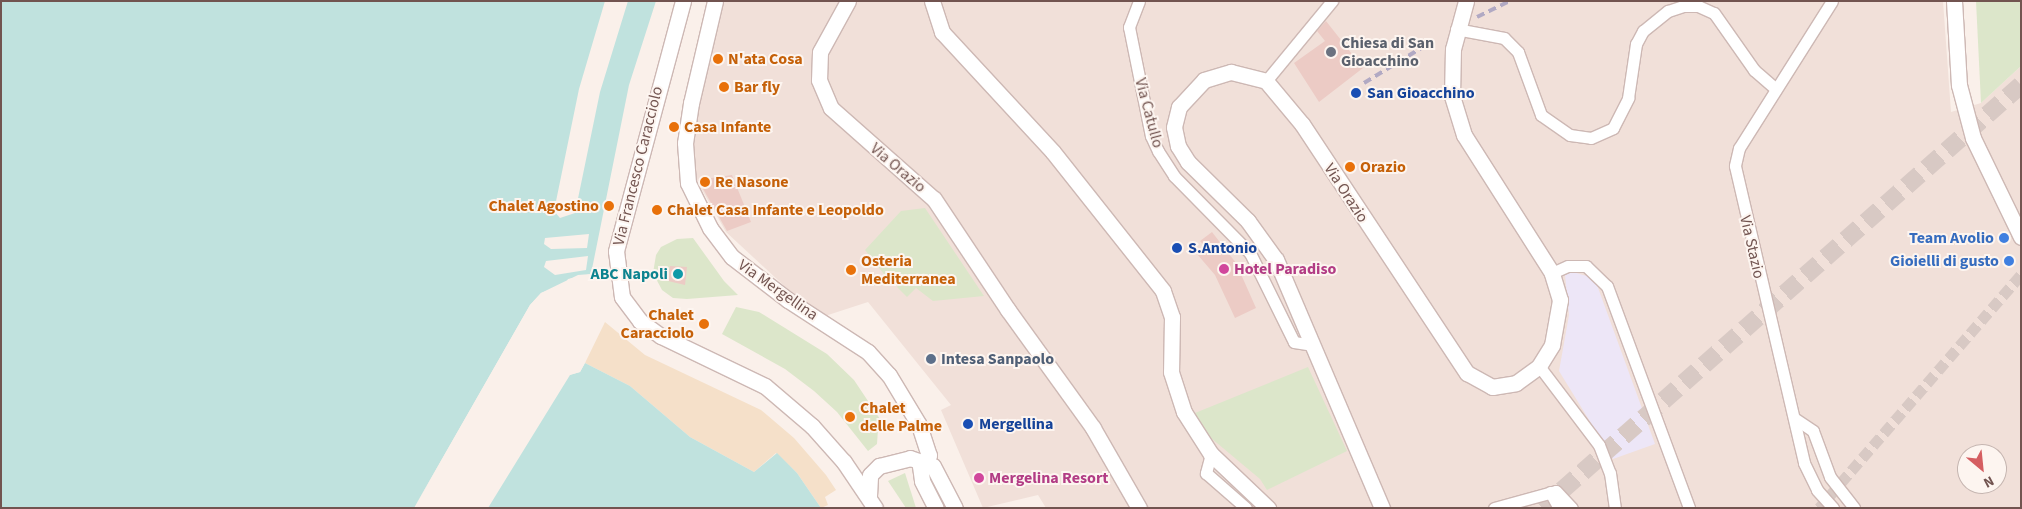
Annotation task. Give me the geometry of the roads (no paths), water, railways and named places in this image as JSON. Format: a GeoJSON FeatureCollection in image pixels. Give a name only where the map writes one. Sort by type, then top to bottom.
{"type":"FeatureCollection","features":[{"type":"Feature","properties":{"kind":"street","name":"Via Francesco Caracciolo"},"geometry":{"type":"LineString","coordinates":[[683,1],[616,251],[622,298],[640,321],[661,336],[764,386],[812,426],[872,502]]}},
{"type":"Feature","properties":{"kind":"street","name":"Via Mergellina"},"geometry":{"type":"LineString","coordinates":[[715,1],[690,103],[685,142],[688,183],[710,228],[732,257],[788,300],[868,352],[889,375],[919,425],[929,455],[924,461],[922,481],[936,508]]}},
{"type":"Feature","properties":{"kind":"street","name":"Via Orazio"},"geometry":{"type":"LineString","coordinates":[[848,1],[820,52],[819,80],[831,108],[934,199],[1013,318],[1094,428],[1139,508]]}},
{"type":"Feature","properties":{"kind":"street"},"geometry":{"type":"LineString","coordinates":[[932,1],[942,32],[1053,152],[1163,291],[1172,317],[1170,362],[1175,386],[1194,430],[1211,454],[1268,508]]}},
{"type":"Feature","properties":{"kind":"street","name":"Via Catullo"},"geometry":{"type":"LineString","coordinates":[[1139,1],[1129,27],[1151,136],[1158,151],[1174,176],[1250,253],[1294,342],[1312,345]]}},
{"type":"Feature","properties":{"kind":"street"},"geometry":{"type":"LineString","coordinates":[[1332,1],[1266,81],[1231,72],[1204,80],[1179,107],[1175,137],[1188,162],[1265,242],[1312,345],[1382,508]]}},
{"type":"Feature","properties":{"kind":"street","name":"Via Orazio"},"geometry":{"type":"LineString","coordinates":[[1266,81],[1297,117],[1467,373],[1483,385],[1505,387],[1539,366],[1557,333],[1560,300],[1552,273],[1464,135],[1452,96],[1456,30],[1466,1]]}},
{"type":"Feature","properties":{"kind":"street","name":"Via Stazio"},"geometry":{"type":"LineString","coordinates":[[1832,1],[1739,148],[1735,174],[1810,478],[1833,508]]}},
{"type":"Feature","properties":{"kind":"street"},"geometry":{"type":"LineString","coordinates":[[1954,1],[1959,85],[1972,138],[2021,237]]}},
{"type":"Feature","properties":{"kind":"street"},"geometry":{"type":"LineString","coordinates":[[1456,30],[1504,38],[1518,52],[1541,115],[1570,135],[1591,138],[1612,128],[1628,98],[1636,44],[1644,30],[1668,11],[1683,6],[1698,6],[1714,13],[1754,70],[1776,89]]}},
{"type":"Feature","properties":{"kind":"street"},"geometry":{"type":"LineString","coordinates":[[1552,273],[1568,266],[1586,266],[1607,286],[1689,508]]}},
{"type":"Feature","properties":{"kind":"street"},"geometry":{"type":"LineString","coordinates":[[1539,366],[1599,445],[1610,472],[1615,508]]}},
{"type":"Feature","properties":{"kind":"street"},"geometry":{"type":"LineString","coordinates":[[1794,418],[1813,431],[1830,477],[1854,508]]}},
{"type":"Feature","properties":{"kind":"street"},"geometry":{"type":"LineString","coordinates":[[1211,454],[1206,473],[1246,508]]}},
{"type":"Feature","properties":{"kind":"street"},"geometry":{"type":"LineString","coordinates":[[872,502],[870,475],[880,466],[903,457],[924,461],[933,466],[955,508]]}},
{"type":"Feature","properties":{"kind":"street"},"geometry":{"type":"LineString","coordinates":[[1494,508],[1550,492],[1563,495],[1572,508]]}},
{"type":"Feature","properties":{"kind":"street"},"geometry":{"type":"LineString","coordinates":[[1550,492],[1559,508]]}},
{"type":"Feature","properties":{"kind":"water"},"geometry":{"type":"Polygon","coordinates":[[[1,1],[656,1],[629,85],[591,274],[578,275],[541,293],[530,305],[414,508],[1,508],[1,1]]]}},
{"type":"Feature","properties":{"kind":"water"},"geometry":{"type":"Polygon","coordinates":[[[585,363],[630,386],[690,437],[754,472],[777,453],[797,473],[821,508],[488,508],[570,375],[580,372],[585,363]]]}},
{"type":"Feature","properties":{"kind":"tunnel"},"geometry":{"type":"LineString","coordinates":[[1542,508],[2021,85]]}},
{"type":"Feature","properties":{"kind":"tunnel"},"geometry":{"type":"LineString","coordinates":[[1819,508],[2021,275]]}},
{"type":"Feature","properties":{"kind":"railway"},"geometry":{"type":"LineString","coordinates":[[1477,17],[1510,1]]}},
{"type":"Feature","properties":{"kind":"railway"},"geometry":{"type":"LineString","coordinates":[[1364,83],[1431,42]]}},
{"type":"Feature","properties":{"kind":"place","name":"Chiesa di San Gioacchino"},"geometry":{"type":"Point","coordinates":[1331,52]}},
{"type":"Feature","properties":{"kind":"place","name":"N'ata Cosa"},"geometry":{"type":"Point","coordinates":[718,59]}},
{"type":"Feature","properties":{"kind":"place","name":"Bar fly"},"geometry":{"type":"Point","coordinates":[724,87]}},
{"type":"Feature","properties":{"kind":"place","name":"San Gioacchino"},"geometry":{"type":"Point","coordinates":[1356,93]}},
{"type":"Feature","properties":{"kind":"place","name":"Casa Infante"},"geometry":{"type":"Point","coordinates":[674,127]}},
{"type":"Feature","properties":{"kind":"place","name":"Orazio"},"geometry":{"type":"Point","coordinates":[1350,167]}},
{"type":"Feature","properties":{"kind":"place","name":"Re Nasone"},"geometry":{"type":"Point","coordinates":[705,182]}},
{"type":"Feature","properties":{"kind":"place","name":"Chalet Agostino"},"geometry":{"type":"Point","coordinates":[609,206]}},
{"type":"Feature","properties":{"kind":"place","name":"Chalet Casa Infante e Leopoldo"},"geometry":{"type":"Point","coordinates":[657,210]}},
{"type":"Feature","properties":{"kind":"place","name":"Team Avolio"},"geometry":{"type":"Point","coordinates":[2004,238]}},
{"type":"Feature","properties":{"kind":"place","name":"S.Antonio"},"geometry":{"type":"Point","coordinates":[1177,248]}},
{"type":"Feature","properties":{"kind":"place","name":"Gioielli di gusto"},"geometry":{"type":"Point","coordinates":[2009,261]}},
{"type":"Feature","properties":{"kind":"place","name":"Hotel Paradiso"},"geometry":{"type":"Point","coordinates":[1224,269]}},
{"type":"Feature","properties":{"kind":"place","name":"Osteria Mediterranea"},"geometry":{"type":"Point","coordinates":[851,270]}},
{"type":"Feature","properties":{"kind":"place","name":"ABC Napoli"},"geometry":{"type":"Point","coordinates":[678,274]}},
{"type":"Feature","properties":{"kind":"place","name":"Chalet Caracciolo"},"geometry":{"type":"Point","coordinates":[704,324]}},
{"type":"Feature","properties":{"kind":"place","name":"Intesa Sanpaolo"},"geometry":{"type":"Point","coordinates":[931,359]}},
{"type":"Feature","properties":{"kind":"place","name":"Chalet delle Palme"},"geometry":{"type":"Point","coordinates":[850,417]}},
{"type":"Feature","properties":{"kind":"place","name":"Mergellina"},"geometry":{"type":"Point","coordinates":[968,424]}},
{"type":"Feature","properties":{"kind":"place","name":"Mergelina Resort"},"geometry":{"type":"Point","coordinates":[979,478]}}]}
